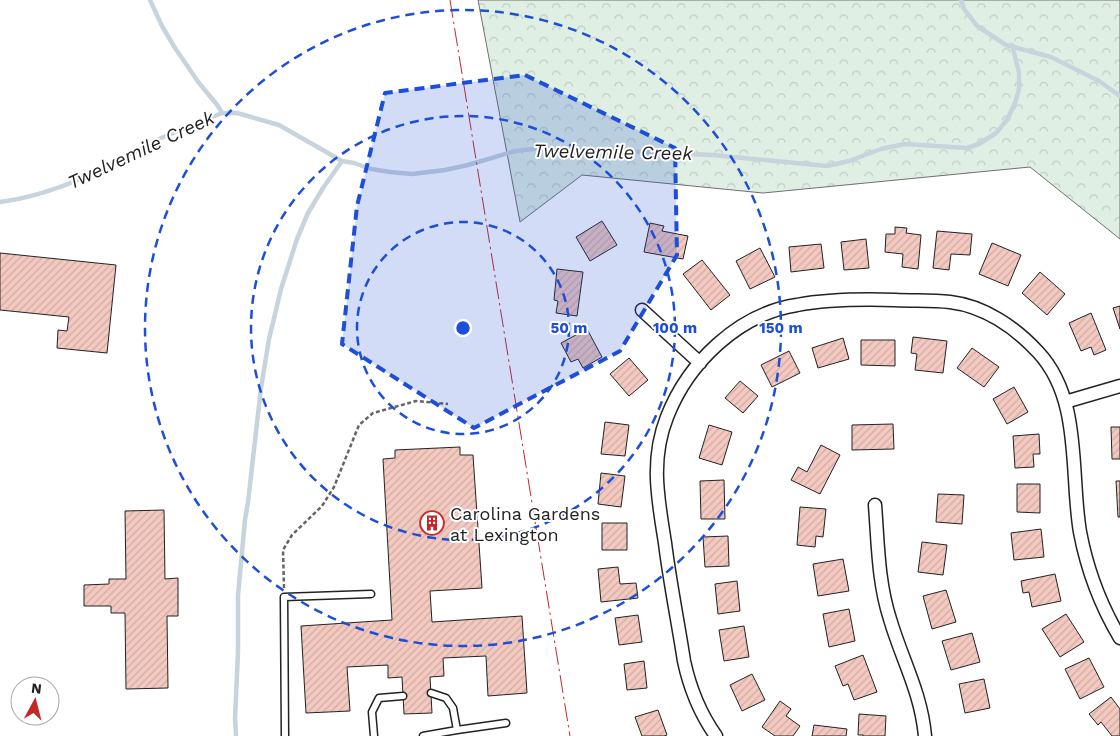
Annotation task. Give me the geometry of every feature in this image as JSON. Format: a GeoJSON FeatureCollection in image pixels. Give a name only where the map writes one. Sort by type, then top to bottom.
{"type":"FeatureCollection","features":[{"type":"Feature","properties":{"kind":"street"},"geometry":{"type":"LineString","coordinates":[[716,736],[700,710],[688,677],[667,559],[657,488],[659,451],[667,416],[683,386],[700,363],[717,345],[746,324],[762,316],[795,305],[829,301],[950,302],[984,312],[1000,320],[1022,336],[1041,355],[1059,384],[1065,402],[1071,433],[1075,500],[1080,534],[1089,568],[1101,601],[1120,638]]}},
{"type":"Feature","properties":{"kind":"street"},"geometry":{"type":"LineString","coordinates":[[642,310],[700,363]]}},
{"type":"Feature","properties":{"kind":"street"},"geometry":{"type":"LineString","coordinates":[[1065,402],[1120,386]]}},
{"type":"Feature","properties":{"kind":"street"},"geometry":{"type":"LineString","coordinates":[[875,505],[885,601],[915,686],[926,736]]}},
{"type":"Feature","properties":{"kind":"lane"},"geometry":{"type":"LineString","coordinates":[[285,736],[284,597],[371,594]]}},
{"type":"Feature","properties":{"kind":"lane"},"geometry":{"type":"LineString","coordinates":[[431,693],[446,698],[453,708],[457,730]]}},
{"type":"Feature","properties":{"kind":"lane"},"geometry":{"type":"LineString","coordinates":[[374,736],[372,712],[379,698],[403,696]]}},
{"type":"Feature","properties":{"kind":"lane"},"geometry":{"type":"LineString","coordinates":[[423,736],[506,723]]}},
{"type":"Feature","properties":{"kind":"path"},"geometry":{"type":"LineString","coordinates":[[284,597],[283,550],[292,535],[322,506],[334,487],[359,424],[373,413],[416,401],[448,404]]}},
{"type":"Feature","properties":{"kind":"highlighted area"},"geometry":{"type":"Polygon","coordinates":[[[525,75],[675,148],[677,255],[620,351],[474,428],[342,344],[357,206],[385,93],[525,75]]]}},
{"type":"Feature","properties":{"kind":"green space"},"geometry":{"type":"Polygon","coordinates":[[[478,0],[1120,0],[1120,239],[1030,167],[763,193],[582,175],[520,222],[478,0]]]}},
{"type":"Feature","properties":{"kind":"building"},"geometry":{"type":"Polygon","coordinates":[[[602,221],[617,245],[590,261],[576,237],[602,221]]]}},
{"type":"Feature","properties":{"kind":"building"},"geometry":{"type":"Polygon","coordinates":[[[650,223],[664,226],[662,231],[688,236],[683,259],[644,252],[650,223]]]}},
{"type":"Feature","properties":{"kind":"building"},"geometry":{"type":"Polygon","coordinates":[[[895,227],[907,228],[906,233],[921,235],[918,269],[902,267],[903,254],[885,252],[886,234],[895,234],[895,227]]]}},
{"type":"Feature","properties":{"kind":"building"},"geometry":{"type":"Polygon","coordinates":[[[937,231],[972,234],[970,255],[951,254],[949,270],[933,268],[937,231]]]}},
{"type":"Feature","properties":{"kind":"building"},"geometry":{"type":"Polygon","coordinates":[[[866,239],[869,268],[844,270],[841,242],[866,239]]]}},
{"type":"Feature","properties":{"kind":"building"},"geometry":{"type":"Polygon","coordinates":[[[992,243],[1021,255],[1008,286],[979,274],[992,243]]]}},
{"type":"Feature","properties":{"kind":"building"},"geometry":{"type":"Polygon","coordinates":[[[821,244],[824,268],[791,272],[789,247],[821,244]]]}},
{"type":"Feature","properties":{"kind":"building"},"geometry":{"type":"Polygon","coordinates":[[[760,248],[775,277],[750,289],[736,261],[760,248]]]}},
{"type":"Feature","properties":{"kind":"building"},"geometry":{"type":"Polygon","coordinates":[[[0,253],[116,265],[107,353],[57,348],[58,330],[67,331],[69,317],[0,310],[0,253]]]}},
{"type":"Feature","properties":{"kind":"building"},"geometry":{"type":"Polygon","coordinates":[[[702,260],[730,295],[711,310],[683,274],[702,260]]]}},
{"type":"Feature","properties":{"kind":"building"},"geometry":{"type":"Polygon","coordinates":[[[557,269],[583,272],[577,316],[556,313],[558,301],[554,300],[557,269]]]}},
{"type":"Feature","properties":{"kind":"building"},"geometry":{"type":"Polygon","coordinates":[[[1040,272],[1065,294],[1047,315],[1022,293],[1040,272]]]}},
{"type":"Feature","properties":{"kind":"building"},"geometry":{"type":"Polygon","coordinates":[[[1120,306],[1120,329],[1113,308],[1120,306]]]}},
{"type":"Feature","properties":{"kind":"building"},"geometry":{"type":"Polygon","coordinates":[[[1091,313],[1106,350],[1094,355],[1091,347],[1081,351],[1069,323],[1091,313]]]}},
{"type":"Feature","properties":{"kind":"building"},"geometry":{"type":"Polygon","coordinates":[[[587,329],[602,357],[583,368],[578,359],[571,362],[561,343],[587,329]]]}},
{"type":"Feature","properties":{"kind":"building"},"geometry":{"type":"Polygon","coordinates":[[[913,337],[947,341],[943,373],[915,370],[917,354],[911,353],[913,337]]]}},
{"type":"Feature","properties":{"kind":"building"},"geometry":{"type":"Polygon","coordinates":[[[843,338],[849,359],[818,368],[812,348],[843,338]]]}},
{"type":"Feature","properties":{"kind":"building"},"geometry":{"type":"Polygon","coordinates":[[[861,340],[895,340],[895,366],[861,365],[861,340]]]}},
{"type":"Feature","properties":{"kind":"building"},"geometry":{"type":"Polygon","coordinates":[[[972,348],[999,367],[984,387],[957,368],[972,348]]]}},
{"type":"Feature","properties":{"kind":"building"},"geometry":{"type":"Polygon","coordinates":[[[789,351],[800,373],[772,387],[761,365],[789,351]]]}},
{"type":"Feature","properties":{"kind":"building"},"geometry":{"type":"Polygon","coordinates":[[[629,358],[648,380],[629,396],[610,374],[629,358]]]}},
{"type":"Feature","properties":{"kind":"building"},"geometry":{"type":"Polygon","coordinates":[[[740,381],[758,396],[743,413],[725,398],[740,381]]]}},
{"type":"Feature","properties":{"kind":"building"},"geometry":{"type":"Polygon","coordinates":[[[1014,387],[1028,412],[1007,424],[993,399],[1014,387]]]}},
{"type":"Feature","properties":{"kind":"building"},"geometry":{"type":"Polygon","coordinates":[[[605,422],[629,425],[625,456],[601,454],[605,422]]]}},
{"type":"Feature","properties":{"kind":"building"},"geometry":{"type":"Polygon","coordinates":[[[893,424],[894,449],[852,450],[852,425],[893,424]]]}},
{"type":"Feature","properties":{"kind":"building"},"geometry":{"type":"Polygon","coordinates":[[[709,425],[732,432],[722,465],[699,458],[709,425]]]}},
{"type":"Feature","properties":{"kind":"building"},"geometry":{"type":"Polygon","coordinates":[[[1111,427],[1120,427],[1120,459],[1112,459],[1111,427]]]}},
{"type":"Feature","properties":{"kind":"building"},"geometry":{"type":"Polygon","coordinates":[[[1039,434],[1040,454],[1033,454],[1034,467],[1015,468],[1013,436],[1039,434]]]}},
{"type":"Feature","properties":{"kind":"building"},"geometry":{"type":"Polygon","coordinates":[[[821,445],[840,455],[820,494],[791,480],[798,467],[807,472],[821,445]]]}},
{"type":"Feature","properties":{"kind":"building","name":"Carolina Gardens at Lexington"},"geometry":{"type":"Polygon","coordinates":[[[460,447],[460,455],[473,455],[482,588],[430,591],[432,622],[522,616],[527,693],[488,696],[486,656],[443,658],[444,676],[430,677],[432,713],[404,714],[402,677],[388,678],[388,665],[347,667],[350,711],[306,713],[301,626],[392,620],[383,459],[395,458],[395,450],[460,447]]]}},
{"type":"Feature","properties":{"kind":"building"},"geometry":{"type":"Polygon","coordinates":[[[601,473],[625,476],[621,507],[598,504],[601,473]]]}},
{"type":"Feature","properties":{"kind":"building"},"geometry":{"type":"Polygon","coordinates":[[[724,480],[725,519],[701,519],[700,481],[724,480]]]}},
{"type":"Feature","properties":{"kind":"building"},"geometry":{"type":"Polygon","coordinates":[[[1116,481],[1120,481],[1120,517],[1118,517],[1116,481]]]}},
{"type":"Feature","properties":{"kind":"building"},"geometry":{"type":"Polygon","coordinates":[[[1017,484],[1040,484],[1040,513],[1017,512],[1017,484]]]}},
{"type":"Feature","properties":{"kind":"building"},"geometry":{"type":"Polygon","coordinates":[[[938,494],[964,495],[962,524],[936,522],[938,494]]]}},
{"type":"Feature","properties":{"kind":"building"},"geometry":{"type":"Polygon","coordinates":[[[800,507],[826,509],[823,537],[816,536],[815,547],[797,545],[800,507]]]}},
{"type":"Feature","properties":{"kind":"building"},"geometry":{"type":"Polygon","coordinates":[[[164,510],[165,579],[178,578],[178,616],[167,616],[168,688],[126,689],[125,613],[111,613],[111,606],[84,606],[84,585],[109,584],[109,579],[126,579],[125,511],[164,510]]]}},
{"type":"Feature","properties":{"kind":"building"},"geometry":{"type":"Polygon","coordinates":[[[602,523],[627,523],[627,550],[602,550],[602,523]]]}},
{"type":"Feature","properties":{"kind":"building"},"geometry":{"type":"Polygon","coordinates":[[[1041,529],[1044,557],[1014,560],[1011,533],[1041,529]]]}},
{"type":"Feature","properties":{"kind":"building"},"geometry":{"type":"Polygon","coordinates":[[[728,536],[729,566],[705,567],[703,537],[728,536]]]}},
{"type":"Feature","properties":{"kind":"building"},"geometry":{"type":"Polygon","coordinates":[[[922,542],[947,545],[943,575],[918,572],[922,542]]]}},
{"type":"Feature","properties":{"kind":"building"},"geometry":{"type":"Polygon","coordinates":[[[843,559],[849,591],[818,596],[813,564],[843,559]]]}},
{"type":"Feature","properties":{"kind":"building"},"geometry":{"type":"Polygon","coordinates":[[[618,567],[620,584],[636,583],[638,598],[601,602],[598,569],[618,567]]]}},
{"type":"Feature","properties":{"kind":"building"},"geometry":{"type":"Polygon","coordinates":[[[1055,574],[1061,601],[1032,607],[1029,592],[1023,593],[1021,581],[1055,574]]]}},
{"type":"Feature","properties":{"kind":"building"},"geometry":{"type":"Polygon","coordinates":[[[737,581],[740,611],[718,614],[715,584],[737,581]]]}},
{"type":"Feature","properties":{"kind":"building"},"geometry":{"type":"Polygon","coordinates":[[[946,590],[956,622],[932,629],[923,596],[946,590]]]}},
{"type":"Feature","properties":{"kind":"building"},"geometry":{"type":"Polygon","coordinates":[[[849,609],[855,641],[829,647],[823,614],[849,609]]]}},
{"type":"Feature","properties":{"kind":"building"},"geometry":{"type":"Polygon","coordinates":[[[1066,614],[1084,642],[1060,657],[1042,629],[1066,614]]]}},
{"type":"Feature","properties":{"kind":"building"},"geometry":{"type":"Polygon","coordinates":[[[638,615],[642,642],[619,645],[615,618],[638,615]]]}},
{"type":"Feature","properties":{"kind":"building"},"geometry":{"type":"Polygon","coordinates":[[[744,626],[749,657],[724,661],[719,630],[744,626]]]}},
{"type":"Feature","properties":{"kind":"building"},"geometry":{"type":"Polygon","coordinates":[[[972,633],[980,662],[951,670],[942,641],[972,633]]]}},
{"type":"Feature","properties":{"kind":"building"},"geometry":{"type":"Polygon","coordinates":[[[863,655],[877,692],[854,700],[848,684],[843,686],[835,666],[863,655]]]}},
{"type":"Feature","properties":{"kind":"building"},"geometry":{"type":"Polygon","coordinates":[[[1089,658],[1104,687],[1080,699],[1065,669],[1089,658]]]}},
{"type":"Feature","properties":{"kind":"building"},"geometry":{"type":"Polygon","coordinates":[[[644,661],[647,688],[627,690],[624,664],[644,661]]]}},
{"type":"Feature","properties":{"kind":"building"},"geometry":{"type":"Polygon","coordinates":[[[752,674],[765,700],[742,711],[730,685],[752,674]]]}},
{"type":"Feature","properties":{"kind":"building"},"geometry":{"type":"Polygon","coordinates":[[[984,679],[990,708],[965,713],[959,684],[984,679]]]}},
{"type":"Feature","properties":{"kind":"building"},"geometry":{"type":"Polygon","coordinates":[[[1111,697],[1120,709],[1120,736],[1112,736],[1101,722],[1098,725],[1089,714],[1111,697]]]}},
{"type":"Feature","properties":{"kind":"building"},"geometry":{"type":"Polygon","coordinates":[[[780,701],[791,709],[786,716],[800,726],[793,736],[775,736],[762,727],[780,701]]]}},
{"type":"Feature","properties":{"kind":"building"},"geometry":{"type":"Polygon","coordinates":[[[658,710],[667,735],[642,736],[635,717],[658,710]]]}},
{"type":"Feature","properties":{"kind":"building"},"geometry":{"type":"Polygon","coordinates":[[[859,714],[886,716],[885,736],[858,735],[859,714]]]}},
{"type":"Feature","properties":{"kind":"building"},"geometry":{"type":"Polygon","coordinates":[[[814,725],[847,729],[846,736],[812,736],[814,725]]]}},
{"type":"Feature","properties":{"kind":"waterway"},"geometry":{"type":"LineString","coordinates":[[150,0],[175,48],[222,113]]}},
{"type":"Feature","properties":{"kind":"waterway"},"geometry":{"type":"LineString","coordinates":[[961,0],[964,9],[977,26],[1006,45],[1051,57],[1099,81],[1120,96]]}},
{"type":"Feature","properties":{"kind":"waterway","name":"Twelvemile Creek"},"geometry":{"type":"LineString","coordinates":[[0,202],[61,187],[118,161],[161,138],[222,113],[237,113],[279,125],[342,161],[371,169],[412,174],[445,170],[515,151],[542,148],[712,155],[827,166],[849,161],[881,149],[905,144],[967,148],[979,144],[996,133],[1007,120],[1015,103],[1019,89],[1019,72],[1012,45]]}},
{"type":"Feature","properties":{"kind":"waterway"},"geometry":{"type":"LineString","coordinates":[[236,736],[238,595],[245,520],[269,339],[281,289],[297,239],[308,213],[342,161]]}},
{"type":"Feature","properties":{"kind":"power"},"geometry":{"type":"LineString","coordinates":[[450,0],[570,736]]}},
{"type":"Feature","properties":{"kind":"place","name":"Carolina Gardens at Lexington"},"geometry":{"type":"Point","coordinates":[432,523]}}]}
